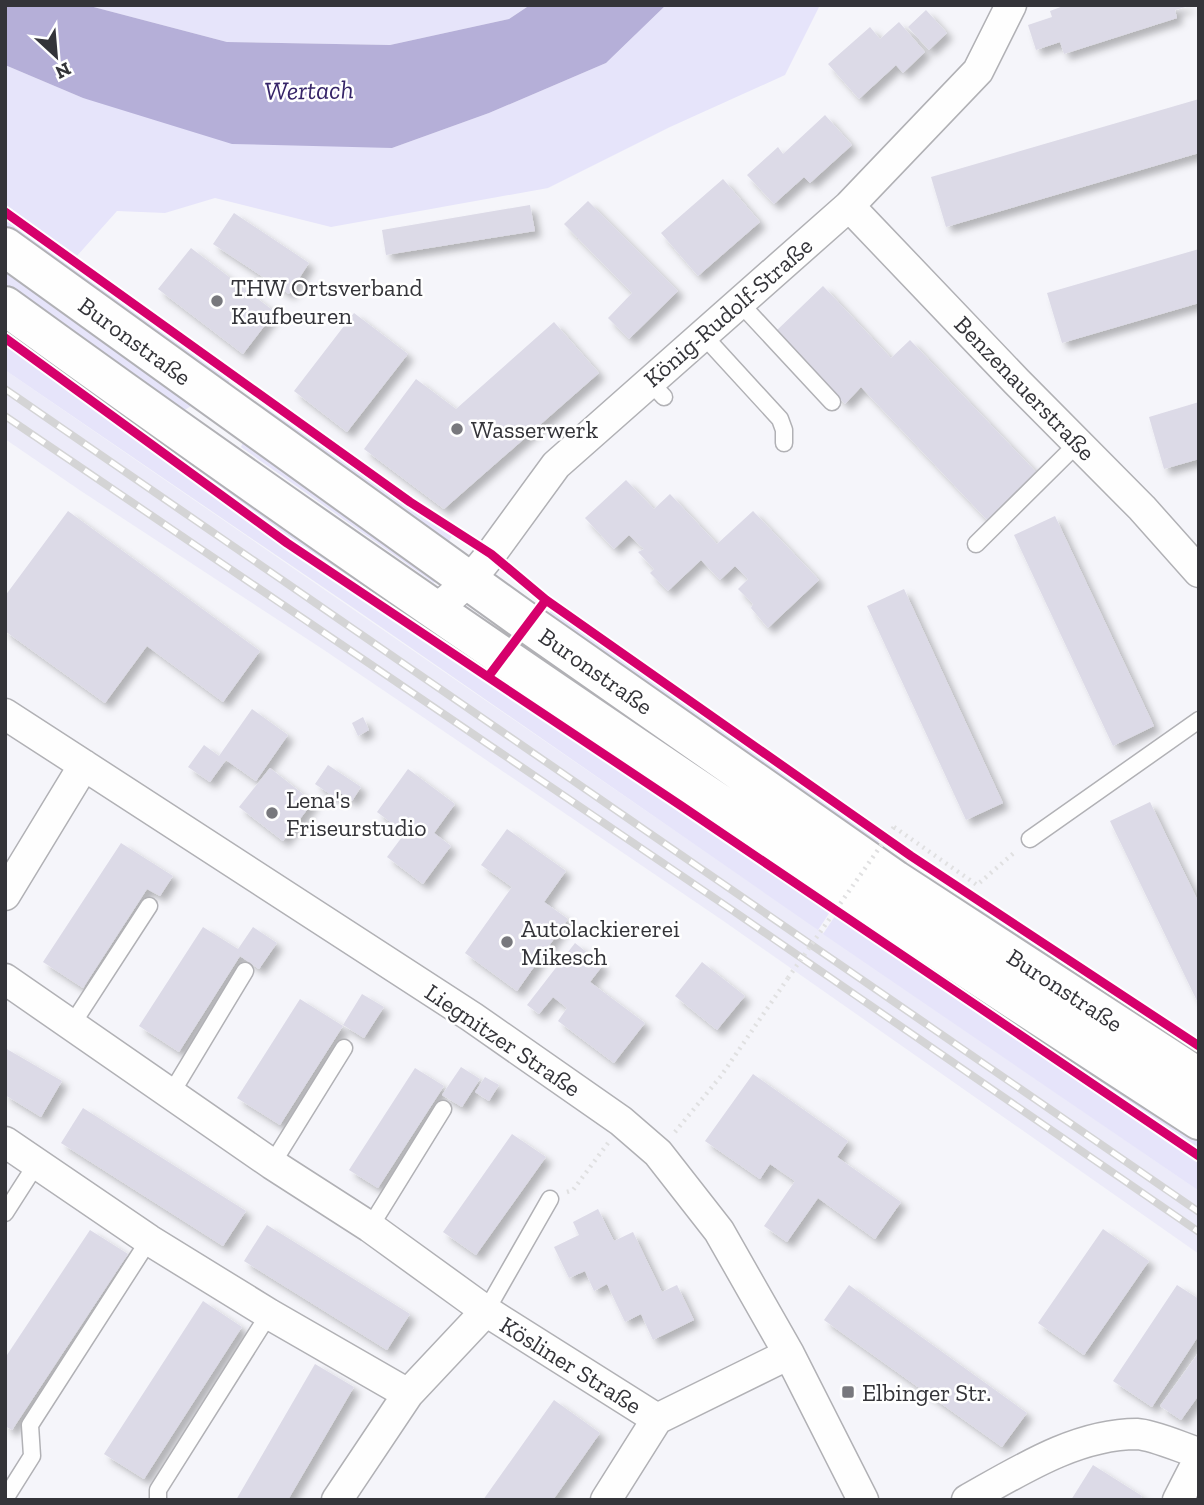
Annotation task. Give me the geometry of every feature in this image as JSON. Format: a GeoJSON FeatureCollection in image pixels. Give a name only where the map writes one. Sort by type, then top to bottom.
{"type":"FeatureCollection","features":[{"type":"Feature","properties":{"kind":"street","name":"König-Rudolf-Straße"},"geometry":{"type":"LineString","coordinates":[[434,612],[469,580],[491,554],[556,465],[657,389],[703,335],[849,206],[978,71],[1011,5]]}},
{"type":"Feature","properties":{"kind":"street","name":"Benzenauerstraße"},"geometry":{"type":"LineString","coordinates":[[849,206],[1142,508],[1199,572]]}},
{"type":"Feature","properties":{"kind":"street","name":"Buronstraße"},"geometry":{"type":"LineString","coordinates":[[5,247],[469,580],[895,880],[1199,1078]]}},
{"type":"Feature","properties":{"kind":"street","name":"Buronstraße"},"geometry":{"type":"LineString","coordinates":[[5,306],[434,612],[891,920],[1199,1120]]}},
{"type":"Feature","properties":{"kind":"street","name":"Liegnitzer Straße"},"geometry":{"type":"LineString","coordinates":[[5,714],[472,1017],[621,1121],[658,1153],[719,1231],[789,1354],[863,1500]]}},
{"type":"Feature","properties":{"kind":"street"},"geometry":{"type":"LineString","coordinates":[[5,895],[84,765]]}},
{"type":"Feature","properties":{"kind":"street","name":"Kösliner Straße"},"geometry":{"type":"LineString","coordinates":[[5,979],[272,1164],[370,1227],[486,1311],[657,1419]]}},
{"type":"Feature","properties":{"kind":"street"},"geometry":{"type":"LineString","coordinates":[[5,1142],[149,1240],[269,1314],[408,1394]]}},
{"type":"Feature","properties":{"kind":"street"},"geometry":{"type":"LineString","coordinates":[[337,1500],[408,1394],[486,1311]]}},
{"type":"Feature","properties":{"kind":"street"},"geometry":{"type":"LineString","coordinates":[[606,1500],[657,1419],[789,1354]]}},
{"type":"Feature","properties":{"kind":"street"},"geometry":{"type":"LineString","coordinates":[[967,1500],[1004,1479],[1085,1441],[1139,1434],[1199,1456],[1178,1500]]}},
{"type":"Feature","properties":{"kind":"lane"},"geometry":{"type":"LineString","coordinates":[[739,302],[832,402]]}},
{"type":"Feature","properties":{"kind":"lane"},"geometry":{"type":"LineString","coordinates":[[703,335],[780,419],[784,430],[784,443]]}},
{"type":"Feature","properties":{"kind":"lane"},"geometry":{"type":"LineString","coordinates":[[976,544],[1078,443]]}},
{"type":"Feature","properties":{"kind":"lane"},"geometry":{"type":"LineString","coordinates":[[1030,839],[1199,720]]}},
{"type":"Feature","properties":{"kind":"lane"},"geometry":{"type":"LineString","coordinates":[[71,1026],[149,906]]}},
{"type":"Feature","properties":{"kind":"lane"},"geometry":{"type":"LineString","coordinates":[[172,1093],[245,971]]}},
{"type":"Feature","properties":{"kind":"lane"},"geometry":{"type":"LineString","coordinates":[[272,1164],[344,1048]]}},
{"type":"Feature","properties":{"kind":"lane"},"geometry":{"type":"LineString","coordinates":[[370,1227],[443,1109]]}},
{"type":"Feature","properties":{"kind":"lane"},"geometry":{"type":"LineString","coordinates":[[5,1213],[37,1163]]}},
{"type":"Feature","properties":{"kind":"lane","name":"Kösliner Straße"},"geometry":{"type":"LineString","coordinates":[[486,1311],[550,1199]]}},
{"type":"Feature","properties":{"kind":"lane"},"geometry":{"type":"LineString","coordinates":[[5,1499],[32,1456],[30,1425],[149,1240]]}},
{"type":"Feature","properties":{"kind":"lane"},"geometry":{"type":"LineString","coordinates":[[158,1500],[158,1490],[269,1314]]}},
{"type":"Feature","properties":{"kind":"path"},"geometry":{"type":"LineString","coordinates":[[658,1153],[721,1076],[894,827],[977,885],[1030,839]]}},
{"type":"Feature","properties":{"kind":"path"},"geometry":{"type":"LineString","coordinates":[[550,1199],[573,1190],[608,1143],[617,1150]]}},
{"type":"Feature","properties":{"kind":"shaded area"},"geometry":{"type":"Polygon","coordinates":[[[86,5],[530,5],[509,19],[390,45],[227,42],[86,5]]]}},
{"type":"Feature","properties":{"kind":"shaded area"},"geometry":{"type":"Polygon","coordinates":[[[666,5],[820,5],[785,75],[670,127],[548,188],[331,227],[215,198],[165,213],[117,211],[76,257],[5,204],[5,65],[83,98],[392,148],[489,113],[606,63],[666,5]]]}},
{"type":"Feature","properties":{"kind":"shaded area"},"geometry":{"type":"Polygon","coordinates":[[[5,217],[231,378],[226,388],[5,233],[5,217]]]}},
{"type":"Feature","properties":{"kind":"shaded area"},"geometry":{"type":"Polygon","coordinates":[[[5,264],[195,403],[182,412],[158,397],[5,283],[5,264]]]}},
{"type":"Feature","properties":{"kind":"shaded area"},"geometry":{"type":"Polygon","coordinates":[[[5,321],[482,664],[479,668],[290,542],[5,335],[5,321]]]}},
{"type":"Feature","properties":{"kind":"shaded area"},"geometry":{"type":"Polygon","coordinates":[[[5,343],[283,545],[830,912],[818,930],[5,370],[5,343]]]}},
{"type":"Feature","properties":{"kind":"shaded area"},"geometry":{"type":"Polygon","coordinates":[[[5,370],[1199,1191],[1199,1254],[722,920],[324,650],[5,439],[5,370]]]}},
{"type":"Feature","properties":{"kind":"shaded area"},"geometry":{"type":"Polygon","coordinates":[[[260,404],[452,536],[449,541],[400,511],[256,410],[260,404]]]}},
{"type":"Feature","properties":{"kind":"shaded area"},"geometry":{"type":"Polygon","coordinates":[[[245,437],[440,575],[434,583],[241,447],[245,437]]]}},
{"type":"Feature","properties":{"kind":"shaded area"},"geometry":{"type":"Polygon","coordinates":[[[551,610],[881,839],[874,848],[548,616],[551,610]]]}},
{"type":"Feature","properties":{"kind":"shaded area"},"geometry":{"type":"Polygon","coordinates":[[[498,676],[1199,1134],[1199,1151],[495,678],[498,676]]]}},
{"type":"Feature","properties":{"kind":"shaded area"},"geometry":{"type":"Polygon","coordinates":[[[978,908],[1199,1054],[1199,1064],[972,916],[978,908]]]}},
{"type":"Feature","properties":{"kind":"shaded area"},"geometry":{"type":"Polygon","coordinates":[[[835,916],[1199,1162],[1199,1191],[823,934],[835,916]]]}},
{"type":"Feature","properties":{"kind":"water","name":"Wertach"},"geometry":{"type":"Polygon","coordinates":[[[5,5],[86,5],[227,42],[390,45],[509,19],[530,5],[666,5],[606,63],[489,113],[392,148],[232,144],[83,98],[5,65],[5,5]]]}},
{"type":"Feature","properties":{"kind":"building"},"geometry":{"type":"Polygon","coordinates":[[[1066,5],[1189,6],[1175,10],[1177,18],[1064,54],[1060,42],[1036,50],[1028,25],[1052,17],[1050,11],[1066,5]]]}},
{"type":"Feature","properties":{"kind":"building"},"geometry":{"type":"Polygon","coordinates":[[[926,10],[947,33],[929,50],[908,27],[926,10]]]}},
{"type":"Feature","properties":{"kind":"building"},"geometry":{"type":"Polygon","coordinates":[[[899,22],[925,52],[903,73],[896,65],[859,99],[828,64],[870,27],[880,39],[899,22]]]}},
{"type":"Feature","properties":{"kind":"building"},"geometry":{"type":"Polygon","coordinates":[[[1199,99],[1199,153],[946,227],[931,177],[1199,99]]]}},
{"type":"Feature","properties":{"kind":"building"},"geometry":{"type":"Polygon","coordinates":[[[825,115],[852,145],[810,183],[804,177],[774,204],[747,175],[778,147],[783,154],[825,115]]]}},
{"type":"Feature","properties":{"kind":"building"},"geometry":{"type":"Polygon","coordinates":[[[723,179],[760,222],[698,276],[661,233],[723,179]]]}},
{"type":"Feature","properties":{"kind":"building"},"geometry":{"type":"Polygon","coordinates":[[[588,201],[678,291],[629,339],[608,318],[632,293],[564,224],[588,201]]]}},
{"type":"Feature","properties":{"kind":"building"},"geometry":{"type":"Polygon","coordinates":[[[530,205],[535,231],[386,255],[382,230],[530,205]]]}},
{"type":"Feature","properties":{"kind":"building"},"geometry":{"type":"Polygon","coordinates":[[[234,213],[309,263],[289,294],[213,244],[234,213]]]}},
{"type":"Feature","properties":{"kind":"building","name":"THW Ortsverband Kaufbeuren"},"geometry":{"type":"Polygon","coordinates":[[[191,248],[275,312],[243,354],[158,289],[191,248]]]}},
{"type":"Feature","properties":{"kind":"building"},"geometry":{"type":"Polygon","coordinates":[[[1199,249],[1199,303],[1062,343],[1047,293],[1199,249]]]}},
{"type":"Feature","properties":{"kind":"building"},"geometry":{"type":"Polygon","coordinates":[[[823,286],[891,358],[910,340],[1037,473],[988,521],[861,387],[845,404],[775,332],[823,286]]]}},
{"type":"Feature","properties":{"kind":"building"},"geometry":{"type":"Polygon","coordinates":[[[354,313],[408,354],[347,432],[294,391],[354,313]]]}},
{"type":"Feature","properties":{"kind":"building","name":"Wasserwerk"},"geometry":{"type":"Polygon","coordinates":[[[554,322],[599,373],[444,509],[364,449],[416,379],[456,409],[554,322]]]}},
{"type":"Feature","properties":{"kind":"building"},"geometry":{"type":"Polygon","coordinates":[[[1199,402],[1199,459],[1164,469],[1149,417],[1199,402]]]}},
{"type":"Feature","properties":{"kind":"building"},"geometry":{"type":"Polygon","coordinates":[[[626,480],[654,509],[670,494],[717,544],[753,511],[819,580],[768,628],[751,608],[753,604],[738,589],[748,579],[735,566],[720,580],[701,560],[668,591],[650,573],[654,569],[638,552],[644,549],[629,535],[614,549],[585,518],[626,480]]]}},
{"type":"Feature","properties":{"kind":"building"},"geometry":{"type":"Polygon","coordinates":[[[68,511],[260,651],[223,702],[147,646],[105,703],[5,631],[5,596],[68,511]]]}},
{"type":"Feature","properties":{"kind":"building"},"geometry":{"type":"Polygon","coordinates":[[[1055,516],[1154,726],[1113,746],[1014,535],[1055,516]]]}},
{"type":"Feature","properties":{"kind":"building"},"geometry":{"type":"Polygon","coordinates":[[[904,589],[1003,803],[966,820],[867,606],[904,589]]]}},
{"type":"Feature","properties":{"kind":"building"},"geometry":{"type":"Polygon","coordinates":[[[252,709],[288,735],[256,781],[226,760],[210,782],[188,767],[204,745],[219,756],[252,709]]]}},
{"type":"Feature","properties":{"kind":"building"},"geometry":{"type":"Polygon","coordinates":[[[363,717],[369,730],[358,736],[352,723],[363,717]]]}},
{"type":"Feature","properties":{"kind":"building"},"geometry":{"type":"Polygon","coordinates":[[[328,765],[361,787],[352,801],[339,792],[336,798],[315,784],[328,765]]]}},
{"type":"Feature","properties":{"kind":"building"},"geometry":{"type":"Polygon","coordinates":[[[270,768],[313,802],[283,841],[239,807],[270,768]]]}},
{"type":"Feature","properties":{"kind":"building"},"geometry":{"type":"Polygon","coordinates":[[[408,769],[455,804],[434,833],[451,846],[423,884],[387,857],[405,833],[377,812],[408,769]]]}},
{"type":"Feature","properties":{"kind":"building"},"geometry":{"type":"Polygon","coordinates":[[[1150,802],[1199,903],[1199,1005],[1110,821],[1150,802]]]}},
{"type":"Feature","properties":{"kind":"building"},"geometry":{"type":"Polygon","coordinates":[[[507,829],[566,871],[544,902],[568,919],[517,991],[465,953],[512,887],[481,865],[507,829]]]}},
{"type":"Feature","properties":{"kind":"building"},"geometry":{"type":"Polygon","coordinates":[[[121,843],[173,876],[160,896],[147,889],[83,988],[43,962],[121,843]]]}},
{"type":"Feature","properties":{"kind":"building"},"geometry":{"type":"Polygon","coordinates":[[[203,927],[238,949],[253,927],[277,943],[259,969],[240,956],[179,1052],[139,1026],[203,927]]]}},
{"type":"Feature","properties":{"kind":"building"},"geometry":{"type":"Polygon","coordinates":[[[575,943],[603,965],[590,982],[645,1023],[614,1063],[558,1021],[567,1008],[553,997],[539,1014],[527,1005],[575,943]]]}},
{"type":"Feature","properties":{"kind":"building"},"geometry":{"type":"Polygon","coordinates":[[[702,962],[745,996],[717,1030],[675,996],[702,962]]]}},
{"type":"Feature","properties":{"kind":"building"},"geometry":{"type":"Polygon","coordinates":[[[362,994],[384,1007],[364,1038],[343,1025],[362,994]]]}},
{"type":"Feature","properties":{"kind":"building"},"geometry":{"type":"Polygon","coordinates":[[[300,999],[343,1026],[280,1125],[237,1098],[300,999]]]}},
{"type":"Feature","properties":{"kind":"building"},"geometry":{"type":"Polygon","coordinates":[[[5,1048],[62,1081],[41,1117],[5,1095],[5,1048]]]}},
{"type":"Feature","properties":{"kind":"building"},"geometry":{"type":"Polygon","coordinates":[[[461,1067],[480,1079],[462,1107],[442,1095],[461,1067]]]}},
{"type":"Feature","properties":{"kind":"building"},"geometry":{"type":"Polygon","coordinates":[[[415,1068],[444,1086],[378,1188],[349,1170],[415,1068]]]}},
{"type":"Feature","properties":{"kind":"building"},"geometry":{"type":"Polygon","coordinates":[[[753,1074],[848,1141],[837,1157],[901,1202],[875,1239],[818,1198],[787,1242],[764,1226],[795,1181],[770,1164],[760,1179],[705,1141],[753,1074]]]}},
{"type":"Feature","properties":{"kind":"building"},"geometry":{"type":"Polygon","coordinates":[[[485,1077],[499,1085],[489,1101],[475,1092],[485,1077]]]}},
{"type":"Feature","properties":{"kind":"building"},"geometry":{"type":"Polygon","coordinates":[[[83,1108],[246,1211],[223,1246],[61,1143],[83,1108]]]}},
{"type":"Feature","properties":{"kind":"building"},"geometry":{"type":"Polygon","coordinates":[[[512,1134],[546,1157],[476,1255],[443,1232],[512,1134]]]}},
{"type":"Feature","properties":{"kind":"building"},"geometry":{"type":"Polygon","coordinates":[[[598,1209],[614,1241],[633,1232],[662,1292],[677,1285],[694,1320],[653,1340],[641,1314],[625,1322],[607,1284],[594,1291],[585,1271],[569,1278],[554,1247],[579,1235],[573,1222],[598,1209]]]}},
{"type":"Feature","properties":{"kind":"building"},"geometry":{"type":"Polygon","coordinates":[[[267,1225],[410,1314],[387,1350],[244,1261],[267,1225]]]}},
{"type":"Feature","properties":{"kind":"building"},"geometry":{"type":"Polygon","coordinates":[[[1103,1229],[1149,1261],[1084,1355],[1038,1323],[1103,1229]]]}},
{"type":"Feature","properties":{"kind":"building"},"geometry":{"type":"Polygon","coordinates":[[[90,1230],[128,1254],[12,1430],[5,1426],[5,1358],[90,1230]]]}},
{"type":"Feature","properties":{"kind":"building"},"geometry":{"type":"Polygon","coordinates":[[[849,1285],[1027,1413],[1002,1447],[824,1320],[849,1285]]]}},
{"type":"Feature","properties":{"kind":"building"},"geometry":{"type":"Polygon","coordinates":[[[1177,1285],[1199,1299],[1199,1335],[1152,1407],[1113,1381],[1177,1285]]]}},
{"type":"Feature","properties":{"kind":"building"},"geometry":{"type":"Polygon","coordinates":[[[203,1301],[242,1327],[144,1479],[104,1454],[203,1301]]]}},
{"type":"Feature","properties":{"kind":"building"},"geometry":{"type":"Polygon","coordinates":[[[1199,1352],[1199,1395],[1181,1420],[1160,1406],[1199,1352]]]}},
{"type":"Feature","properties":{"kind":"building"},"geometry":{"type":"Polygon","coordinates":[[[315,1364],[354,1387],[288,1500],[236,1500],[315,1364]]]}},
{"type":"Feature","properties":{"kind":"building"},"geometry":{"type":"Polygon","coordinates":[[[554,1400],[600,1433],[553,1500],[483,1500],[554,1400]]]}},
{"type":"Feature","properties":{"kind":"building"},"geometry":{"type":"Polygon","coordinates":[[[1093,1465],[1142,1496],[1140,1500],[1071,1500],[1093,1465]]]}},
{"type":"Feature","properties":{"kind":"railway"},"geometry":{"type":"LineString","coordinates":[[5,389],[1199,1212]]}},
{"type":"Feature","properties":{"kind":"railway"},"geometry":{"type":"LineString","coordinates":[[5,416],[732,910],[1199,1232]]}},
{"type":"Feature","properties":{"kind":"cycle path"},"geometry":{"type":"LineString","coordinates":[[5,212],[410,502],[491,554],[546,600],[911,856],[1199,1046]]}},
{"type":"Feature","properties":{"kind":"cycle path"},"geometry":{"type":"LineString","coordinates":[[5,338],[287,543],[1199,1156]]}},
{"type":"Feature","properties":{"kind":"cycle path"},"geometry":{"type":"LineString","coordinates":[[488,677],[546,600]]}},
{"type":"Feature","properties":{"kind":"place","name":"THW Ortsverband Kaufbeuren"},"geometry":{"type":"Point","coordinates":[217,301]}},
{"type":"Feature","properties":{"kind":"place","name":"Wasserwerk"},"geometry":{"type":"Point","coordinates":[457,429]}},
{"type":"Feature","properties":{"kind":"place","name":"Lena's Friseurstudio"},"geometry":{"type":"Point","coordinates":[272,813]}},
{"type":"Feature","properties":{"kind":"place","name":"Autolackiererei Mikesch"},"geometry":{"type":"Point","coordinates":[507,942]}},
{"type":"Feature","properties":{"kind":"place","name":"Elbinger Str."},"geometry":{"type":"Point","coordinates":[848,1392]}}]}
